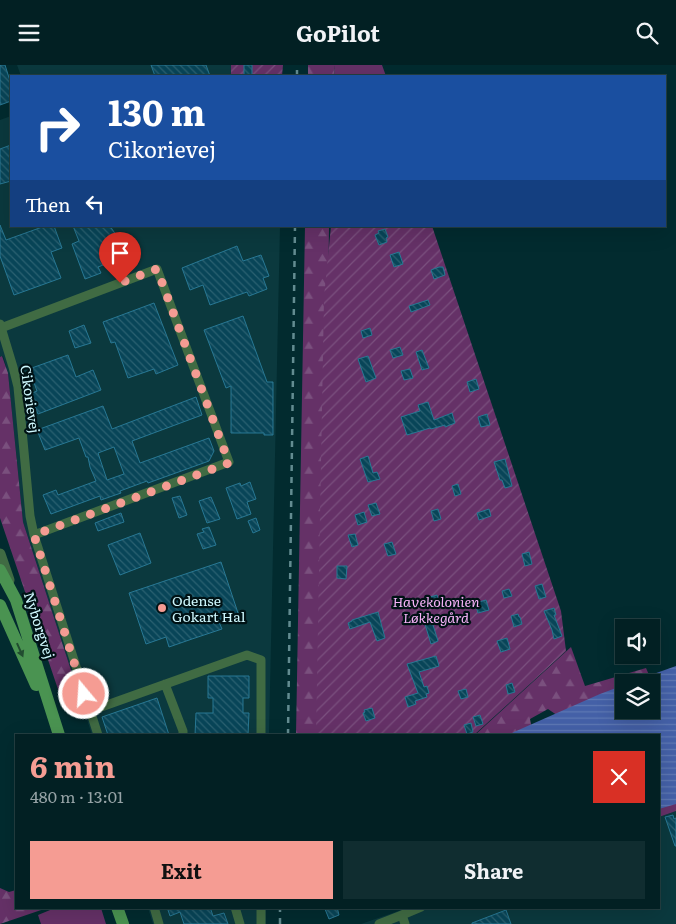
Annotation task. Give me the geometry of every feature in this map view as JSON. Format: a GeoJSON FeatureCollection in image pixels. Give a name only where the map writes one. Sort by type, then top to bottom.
{"type":"FeatureCollection","features":[{"type":"Feature","properties":{"kind":"main road"},"geometry":{"type":"LineString","coordinates":[[0,570],[16,600]]}},
{"type":"Feature","properties":{"kind":"main road","name":"Nyborgvej"},"geometry":{"type":"LineString","coordinates":[[16,600],[58,734]]}},
{"type":"Feature","properties":{"kind":"main road"},"geometry":{"type":"LineString","coordinates":[[0,605],[58,734]]}},
{"type":"Feature","properties":{"kind":"main road"},"geometry":{"type":"LineString","coordinates":[[118,909],[123,924]]}},
{"type":"Feature","properties":{"kind":"street","name":"Cikorievej"},"geometry":{"type":"LineString","coordinates":[[34,535],[229,463],[157,269],[1,326],[18,387],[30,516],[34,535],[98,734]]}},
{"type":"Feature","properties":{"kind":"street","name":"Nyborgvej"},"geometry":{"type":"LineString","coordinates":[[0,554],[16,600]]}},
{"type":"Feature","properties":{"kind":"street"},"geometry":{"type":"LineString","coordinates":[[90,711],[247,655],[261,660],[261,734]]}},
{"type":"Feature","properties":{"kind":"street"},"geometry":{"type":"LineString","coordinates":[[165,684],[183,734]]}},
{"type":"Feature","properties":{"kind":"street"},"geometry":{"type":"LineString","coordinates":[[155,909],[159,924]]}},
{"type":"Feature","properties":{"kind":"street"},"geometry":{"type":"LineString","coordinates":[[236,909],[240,924]]}},
{"type":"Feature","properties":{"kind":"street"},"geometry":{"type":"LineString","coordinates":[[261,909],[261,924]]}},
{"type":"Feature","properties":{"kind":"street"},"geometry":{"type":"LineString","coordinates":[[379,924],[416,909]]}},
{"type":"Feature","properties":{"kind":"street"},"geometry":{"type":"LineString","coordinates":[[402,915],[405,924]]}},
{"type":"Feature","properties":{"kind":"shaded area"},"geometry":{"type":"Polygon","coordinates":[[[17,65],[231,65],[231,75],[21,75],[17,65]]]}},
{"type":"Feature","properties":{"kind":"shaded area"},"geometry":{"type":"Polygon","coordinates":[[[10,116],[10,227],[280,227],[269,734],[92,734],[23,522],[8,373],[3,356],[0,357],[0,120],[10,116]]]}},
{"type":"Feature","properties":{"kind":"shaded area"},"geometry":{"type":"Polygon","coordinates":[[[676,811],[676,924],[361,924],[404,909],[660,909],[660,817],[676,811]]]}},
{"type":"Feature","properties":{"kind":"shaded area"},"geometry":{"type":"Polygon","coordinates":[[[148,909],[266,909],[266,924],[153,924],[148,909]]]}},
{"type":"Feature","properties":{"kind":"green space"},"geometry":{"type":"Polygon","coordinates":[[[231,65],[283,65],[282,75],[231,75],[231,65]]]}},
{"type":"Feature","properties":{"kind":"green space"},"geometry":{"type":"Polygon","coordinates":[[[308,65],[335,65],[334,75],[308,75],[308,65]]]}},
{"type":"Feature","properties":{"kind":"green space"},"geometry":{"type":"Polygon","coordinates":[[[335,65],[382,65],[386,75],[334,75],[335,65]]]}},
{"type":"Feature","properties":{"kind":"green space"},"geometry":{"type":"Polygon","coordinates":[[[305,227],[329,227],[322,734],[296,734],[305,227]]]}},
{"type":"Feature","properties":{"kind":"green space","name":"Havekolonien Løkkegård"},"geometry":{"type":"Polygon","coordinates":[[[331,227],[432,227],[561,611],[566,651],[475,734],[316,734],[324,297],[331,227]]]}},
{"type":"Feature","properties":{"kind":"green space"},"geometry":{"type":"Polygon","coordinates":[[[2,356],[8,373],[23,522],[80,698],[63,704],[0,518],[0,357],[2,356]]]}},
{"type":"Feature","properties":{"kind":"green space"},"geometry":{"type":"Polygon","coordinates":[[[571,647],[585,686],[615,677],[615,695],[567,722],[548,709],[530,719],[533,734],[476,734],[571,647]]]}},
{"type":"Feature","properties":{"kind":"green space"},"geometry":{"type":"Polygon","coordinates":[[[646,668],[649,674],[626,674],[646,668]]]}},
{"type":"Feature","properties":{"kind":"green space"},"geometry":{"type":"Polygon","coordinates":[[[676,796],[676,811],[660,817],[660,799],[676,796]]]}},
{"type":"Feature","properties":{"kind":"green space"},"geometry":{"type":"Polygon","coordinates":[[[0,888],[9,892],[15,890],[15,909],[44,909],[0,924],[0,888]]]}},
{"type":"Feature","properties":{"kind":"green space"},"geometry":{"type":"Polygon","coordinates":[[[53,909],[101,909],[106,924],[41,924],[38,915],[53,909]]]}},
{"type":"Feature","properties":{"kind":"water"},"geometry":{"type":"Polygon","coordinates":[[[676,666],[676,804],[660,809],[660,734],[511,734],[615,688],[615,719],[660,719],[660,674],[654,674],[676,666]]]}},
{"type":"Feature","properties":{"kind":"building"},"geometry":{"type":"Polygon","coordinates":[[[0,65],[5,65],[10,81],[10,101],[0,105],[0,65]]]}},
{"type":"Feature","properties":{"kind":"building"},"geometry":{"type":"Polygon","coordinates":[[[151,65],[206,65],[210,75],[155,75],[151,65]]]}},
{"type":"Feature","properties":{"kind":"building"},"geometry":{"type":"Polygon","coordinates":[[[244,65],[252,65],[252,75],[244,75],[244,65]]]}},
{"type":"Feature","properties":{"kind":"building"},"geometry":{"type":"Polygon","coordinates":[[[10,145],[10,181],[0,184],[0,149],[10,145]]]}},
{"type":"Feature","properties":{"kind":"building"},"geometry":{"type":"Polygon","coordinates":[[[0,225],[6,240],[42,227],[54,227],[62,248],[51,252],[61,278],[14,295],[0,256],[0,225]]]}},
{"type":"Feature","properties":{"kind":"building"},"geometry":{"type":"Polygon","coordinates":[[[73,227],[111,227],[122,244],[116,246],[121,258],[98,267],[101,273],[85,279],[72,244],[79,241],[73,227]]]}},
{"type":"Feature","properties":{"kind":"building"},"geometry":{"type":"Polygon","coordinates":[[[385,229],[388,237],[386,238],[387,242],[379,245],[375,235],[379,233],[378,231],[385,229]]]}},
{"type":"Feature","properties":{"kind":"building"},"geometry":{"type":"Polygon","coordinates":[[[237,246],[243,261],[261,255],[269,276],[263,278],[267,289],[249,296],[247,292],[210,305],[203,285],[190,290],[182,268],[237,246]]]}},
{"type":"Feature","properties":{"kind":"building"},"geometry":{"type":"Polygon","coordinates":[[[399,252],[403,264],[394,267],[390,255],[399,252]]]}},
{"type":"Feature","properties":{"kind":"building"},"geometry":{"type":"Polygon","coordinates":[[[443,267],[445,275],[434,279],[431,270],[443,267]]]}},
{"type":"Feature","properties":{"kind":"building"},"geometry":{"type":"Polygon","coordinates":[[[428,300],[430,305],[411,312],[409,306],[428,300]]]}},
{"type":"Feature","properties":{"kind":"building"},"geometry":{"type":"Polygon","coordinates":[[[154,303],[178,365],[156,374],[154,369],[128,378],[115,342],[111,343],[103,322],[154,303]]]}},
{"type":"Feature","properties":{"kind":"building"},"geometry":{"type":"Polygon","coordinates":[[[243,316],[267,382],[273,382],[273,435],[264,435],[264,433],[231,433],[231,386],[226,388],[204,330],[243,316]]]}},
{"type":"Feature","properties":{"kind":"building"},"geometry":{"type":"Polygon","coordinates":[[[84,325],[91,343],[75,348],[69,331],[84,325]]]}},
{"type":"Feature","properties":{"kind":"building"},"geometry":{"type":"Polygon","coordinates":[[[370,328],[372,335],[363,338],[361,331],[370,328]]]}},
{"type":"Feature","properties":{"kind":"building"},"geometry":{"type":"Polygon","coordinates":[[[400,347],[403,355],[393,358],[390,350],[400,347]]]}},
{"type":"Feature","properties":{"kind":"building"},"geometry":{"type":"Polygon","coordinates":[[[422,350],[429,368],[422,370],[416,352],[422,350]]]}},
{"type":"Feature","properties":{"kind":"building"},"geometry":{"type":"Polygon","coordinates":[[[68,355],[76,377],[93,370],[101,390],[38,414],[30,394],[37,391],[29,369],[68,355]]]}},
{"type":"Feature","properties":{"kind":"building"},"geometry":{"type":"Polygon","coordinates":[[[368,356],[376,378],[366,382],[358,359],[368,356]]]}},
{"type":"Feature","properties":{"kind":"building"},"geometry":{"type":"Polygon","coordinates":[[[410,369],[413,378],[404,380],[401,371],[410,369]]]}},
{"type":"Feature","properties":{"kind":"building"},"geometry":{"type":"Polygon","coordinates":[[[476,379],[479,389],[470,392],[467,382],[476,379]]]}},
{"type":"Feature","properties":{"kind":"building"},"geometry":{"type":"Polygon","coordinates":[[[196,397],[202,415],[132,441],[140,463],[209,438],[214,451],[209,461],[148,483],[147,481],[101,500],[100,496],[51,514],[43,495],[56,490],[58,495],[96,481],[79,438],[45,450],[37,430],[103,406],[112,429],[196,397]],[[114,447],[98,453],[107,480],[124,474],[114,447]]]}},
{"type":"Feature","properties":{"kind":"building"},"geometry":{"type":"Polygon","coordinates":[[[428,402],[434,420],[452,413],[455,423],[407,435],[401,417],[420,411],[418,405],[428,402]]]}},
{"type":"Feature","properties":{"kind":"building"},"geometry":{"type":"Polygon","coordinates":[[[487,414],[490,425],[481,427],[478,417],[487,414]]]}},
{"type":"Feature","properties":{"kind":"building"},"geometry":{"type":"Polygon","coordinates":[[[368,456],[373,473],[377,472],[380,479],[368,482],[360,459],[368,456]]]}},
{"type":"Feature","properties":{"kind":"building"},"geometry":{"type":"Polygon","coordinates":[[[505,459],[512,486],[505,488],[494,462],[505,459]]]}},
{"type":"Feature","properties":{"kind":"building"},"geometry":{"type":"Polygon","coordinates":[[[250,482],[256,499],[247,502],[251,514],[237,519],[226,488],[240,483],[241,486],[250,482]]]}},
{"type":"Feature","properties":{"kind":"building"},"geometry":{"type":"Polygon","coordinates":[[[458,484],[461,494],[455,496],[452,486],[458,484]]]}},
{"type":"Feature","properties":{"kind":"building"},"geometry":{"type":"Polygon","coordinates":[[[180,496],[187,515],[179,518],[172,498],[180,496]]]}},
{"type":"Feature","properties":{"kind":"building"},"geometry":{"type":"Polygon","coordinates":[[[211,497],[220,519],[207,523],[199,501],[211,497]]]}},
{"type":"Feature","properties":{"kind":"building"},"geometry":{"type":"Polygon","coordinates":[[[376,503],[380,514],[372,516],[368,505],[376,503]]]}},
{"type":"Feature","properties":{"kind":"building"},"geometry":{"type":"Polygon","coordinates":[[[438,509],[441,519],[434,521],[431,511],[438,509]]]}},
{"type":"Feature","properties":{"kind":"building"},"geometry":{"type":"Polygon","coordinates":[[[489,509],[491,516],[479,520],[477,513],[489,509]]]}},
{"type":"Feature","properties":{"kind":"building"},"geometry":{"type":"Polygon","coordinates":[[[364,512],[367,522],[358,525],[355,515],[364,512]]]}},
{"type":"Feature","properties":{"kind":"building"},"geometry":{"type":"Polygon","coordinates":[[[121,513],[124,522],[98,531],[95,523],[121,513]]]}},
{"type":"Feature","properties":{"kind":"building"},"geometry":{"type":"Polygon","coordinates":[[[256,518],[260,530],[253,533],[248,521],[256,518]]]}},
{"type":"Feature","properties":{"kind":"building"},"geometry":{"type":"Polygon","coordinates":[[[209,527],[216,545],[203,549],[197,534],[204,532],[202,529],[209,527]]]}},
{"type":"Feature","properties":{"kind":"building"},"geometry":{"type":"Polygon","coordinates":[[[140,533],[151,563],[120,575],[108,545],[140,533]]]}},
{"type":"Feature","properties":{"kind":"building"},"geometry":{"type":"Polygon","coordinates":[[[355,534],[358,545],[352,547],[348,535],[355,534]]]}},
{"type":"Feature","properties":{"kind":"building"},"geometry":{"type":"Polygon","coordinates":[[[392,542],[396,554],[388,556],[384,544],[392,542]]]}},
{"type":"Feature","properties":{"kind":"building"},"geometry":{"type":"Polygon","coordinates":[[[529,552],[532,564],[525,566],[522,554],[529,552]]]}},
{"type":"Feature","properties":{"kind":"building"},"geometry":{"type":"Polygon","coordinates":[[[221,562],[238,613],[218,620],[222,629],[169,647],[166,637],[146,644],[129,593],[221,562]]]}},
{"type":"Feature","properties":{"kind":"building"},"geometry":{"type":"Polygon","coordinates":[[[337,566],[347,566],[346,579],[337,578],[337,566]]]}},
{"type":"Feature","properties":{"kind":"building"},"geometry":{"type":"Polygon","coordinates":[[[542,584],[546,597],[539,599],[535,586],[542,584]]]}},
{"type":"Feature","properties":{"kind":"building"},"geometry":{"type":"Polygon","coordinates":[[[509,589],[512,596],[504,598],[502,591],[509,589]]]}},
{"type":"Feature","properties":{"kind":"building"},"geometry":{"type":"Polygon","coordinates":[[[437,595],[439,602],[432,604],[430,597],[437,595]]]}},
{"type":"Feature","properties":{"kind":"building"},"geometry":{"type":"Polygon","coordinates":[[[486,600],[489,610],[478,613],[475,603],[486,600]]]}},
{"type":"Feature","properties":{"kind":"building"},"geometry":{"type":"Polygon","coordinates":[[[554,608],[556,615],[554,615],[562,636],[554,639],[544,611],[554,608]]]}},
{"type":"Feature","properties":{"kind":"building"},"geometry":{"type":"Polygon","coordinates":[[[378,612],[385,638],[377,641],[370,622],[350,629],[348,623],[352,620],[378,612]]]}},
{"type":"Feature","properties":{"kind":"building"},"geometry":{"type":"Polygon","coordinates":[[[429,612],[438,641],[431,644],[424,621],[422,622],[419,615],[429,612]]]}},
{"type":"Feature","properties":{"kind":"building"},"geometry":{"type":"Polygon","coordinates":[[[518,614],[522,624],[514,627],[511,616],[518,614]]]}},
{"type":"Feature","properties":{"kind":"building"},"geometry":{"type":"Polygon","coordinates":[[[507,638],[510,649],[501,652],[497,641],[507,638]]]}},
{"type":"Feature","properties":{"kind":"building"},"geometry":{"type":"Polygon","coordinates":[[[436,656],[439,666],[419,672],[424,687],[427,686],[429,693],[426,694],[427,697],[415,701],[416,704],[408,707],[405,697],[418,693],[407,664],[436,656]]]}},
{"type":"Feature","properties":{"kind":"building"},"geometry":{"type":"Polygon","coordinates":[[[208,676],[249,676],[249,698],[243,698],[243,713],[249,713],[248,734],[195,734],[196,713],[213,713],[213,698],[208,698],[208,676]]]}},
{"type":"Feature","properties":{"kind":"building"},"geometry":{"type":"Polygon","coordinates":[[[512,683],[515,692],[508,694],[506,685],[512,683]]]}},
{"type":"Feature","properties":{"kind":"building"},"geometry":{"type":"Polygon","coordinates":[[[466,689],[468,697],[461,699],[458,691],[466,689]]]}},
{"type":"Feature","properties":{"kind":"building"},"geometry":{"type":"Polygon","coordinates":[[[157,698],[169,734],[108,734],[102,717],[157,698]]]}},
{"type":"Feature","properties":{"kind":"building"},"geometry":{"type":"Polygon","coordinates":[[[372,708],[375,718],[366,721],[363,713],[365,712],[364,710],[372,708]]]}},
{"type":"Feature","properties":{"kind":"building"},"geometry":{"type":"Polygon","coordinates":[[[480,715],[483,724],[476,726],[473,717],[480,715]]]}},
{"type":"Feature","properties":{"kind":"building"},"geometry":{"type":"Polygon","coordinates":[[[471,723],[473,732],[467,734],[464,725],[471,723]]]}},
{"type":"Feature","properties":{"kind":"building"},"geometry":{"type":"Polygon","coordinates":[[[673,815],[674,819],[676,818],[676,846],[665,817],[673,815]]]}},
{"type":"Feature","properties":{"kind":"building"},"geometry":{"type":"Polygon","coordinates":[[[168,909],[211,909],[213,916],[224,913],[228,924],[184,924],[180,912],[170,916],[168,909]]]}},
{"type":"Feature","properties":{"kind":"building"},"geometry":{"type":"Polygon","coordinates":[[[325,909],[338,909],[339,915],[329,919],[325,909]]]}},
{"type":"Feature","properties":{"kind":"building"},"geometry":{"type":"Polygon","coordinates":[[[506,910],[511,924],[472,924],[472,923],[506,910]]]}},
{"type":"Feature","properties":{"kind":"railway"},"geometry":{"type":"LineString","coordinates":[[297,65],[297,75]]}},
{"type":"Feature","properties":{"kind":"railway"},"geometry":{"type":"LineString","coordinates":[[288,734],[295,227]]}},
{"type":"Feature","properties":{"kind":"railway"},"geometry":{"type":"LineString","coordinates":[[280,909],[280,924]]}},
{"type":"Feature","properties":{"kind":"place","name":"Odense Gokart Hal"},"geometry":{"type":"Point","coordinates":[162,608]}},
{"type":"Feature","properties":{"kind":"route"},"geometry":{"type":"LineString","coordinates":[[84,694],[34,535],[229,463],[157,269],[120,283]]}}]}
